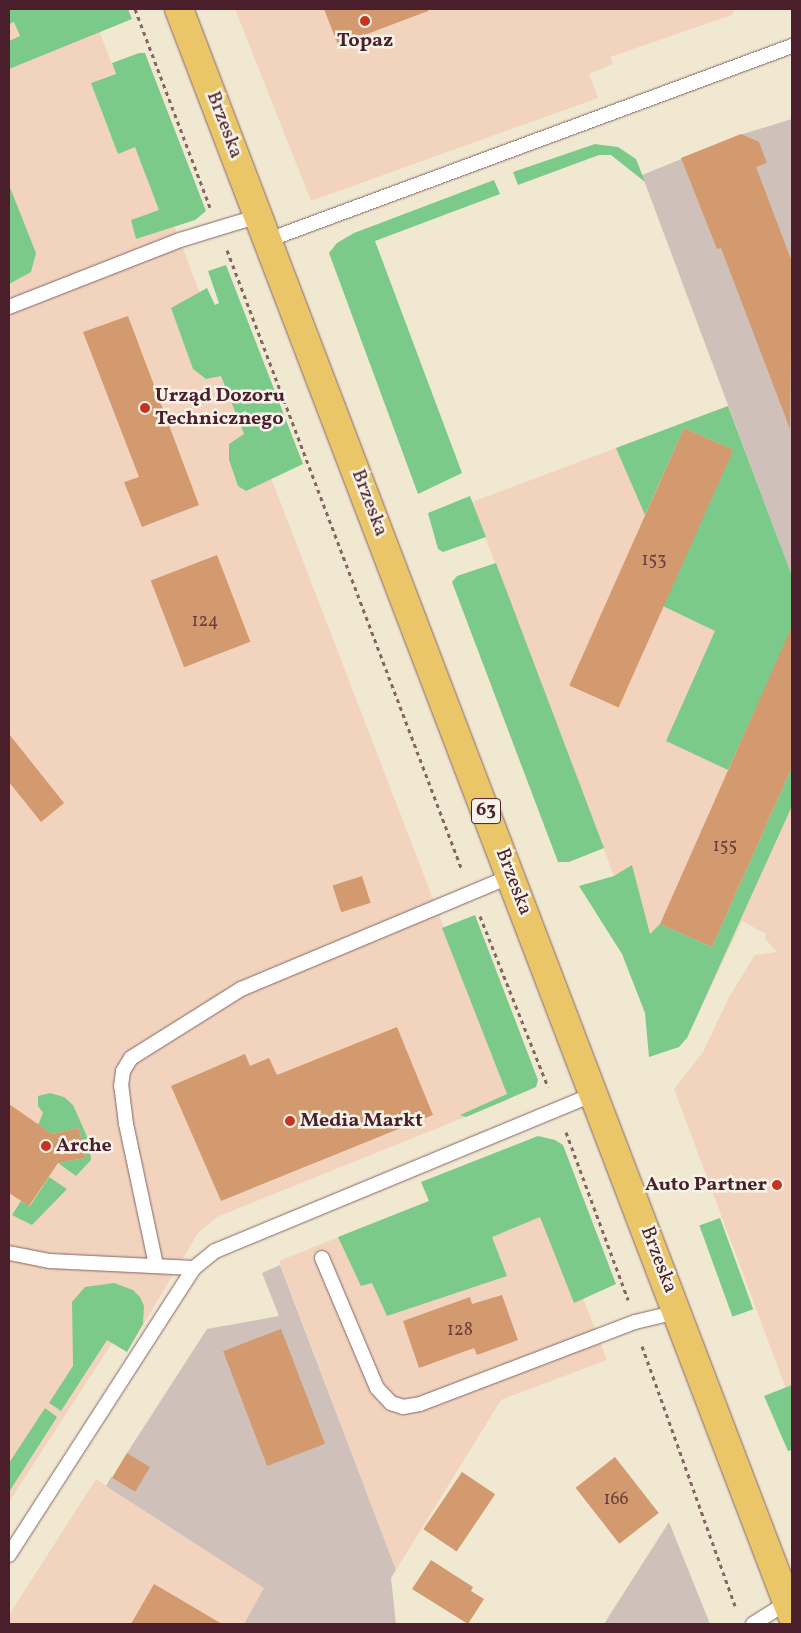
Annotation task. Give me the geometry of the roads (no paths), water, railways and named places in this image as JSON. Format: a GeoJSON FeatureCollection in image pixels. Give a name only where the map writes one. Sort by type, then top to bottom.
{"type":"FeatureCollection","features":[{"type":"Feature","properties":{"kind":"main road","name":"Brzeska"},"geometry":{"type":"LineString","coordinates":[[179,9],[790,1609]]}},
{"type":"Feature","properties":{"kind":"lane"},"geometry":{"type":"LineString","coordinates":[[9,307],[218,228],[264,228],[792,46]]}},
{"type":"Feature","properties":{"kind":"lane"},"geometry":{"type":"LineString","coordinates":[[156,1265],[126,1124],[121,1086],[124,1071],[131,1058],[241,989],[470,891],[511,876]]}},
{"type":"Feature","properties":{"kind":"lane"},"geometry":{"type":"LineString","coordinates":[[9,1555],[194,1268],[231,1243],[297,1218],[594,1094]]}},
{"type":"Feature","properties":{"kind":"lane"},"geometry":{"type":"LineString","coordinates":[[9,1253],[50,1261],[194,1268]]}},
{"type":"Feature","properties":{"kind":"lane"},"geometry":{"type":"LineString","coordinates":[[322,1258],[378,1388],[391,1403],[404,1407],[420,1404],[635,1322],[677,1312]]}},
{"type":"Feature","properties":{"kind":"lane"},"geometry":{"type":"LineString","coordinates":[[753,1624],[790,1609]]}},
{"type":"Feature","properties":{"kind":"place","name":"Topaz"},"geometry":{"type":"Point","coordinates":[365,21]}},
{"type":"Feature","properties":{"kind":"place","name":"Urząd Dozoru Technicznego"},"geometry":{"type":"Point","coordinates":[145,408]}},
{"type":"Feature","properties":{"kind":"place","name":"Media Markt"},"geometry":{"type":"Point","coordinates":[290,1121]}},
{"type":"Feature","properties":{"kind":"place","name":"Arche"},"geometry":{"type":"Point","coordinates":[46,1146]}},
{"type":"Feature","properties":{"kind":"place","name":"Auto Partner"},"geometry":{"type":"Point","coordinates":[777,1185]}}]}
